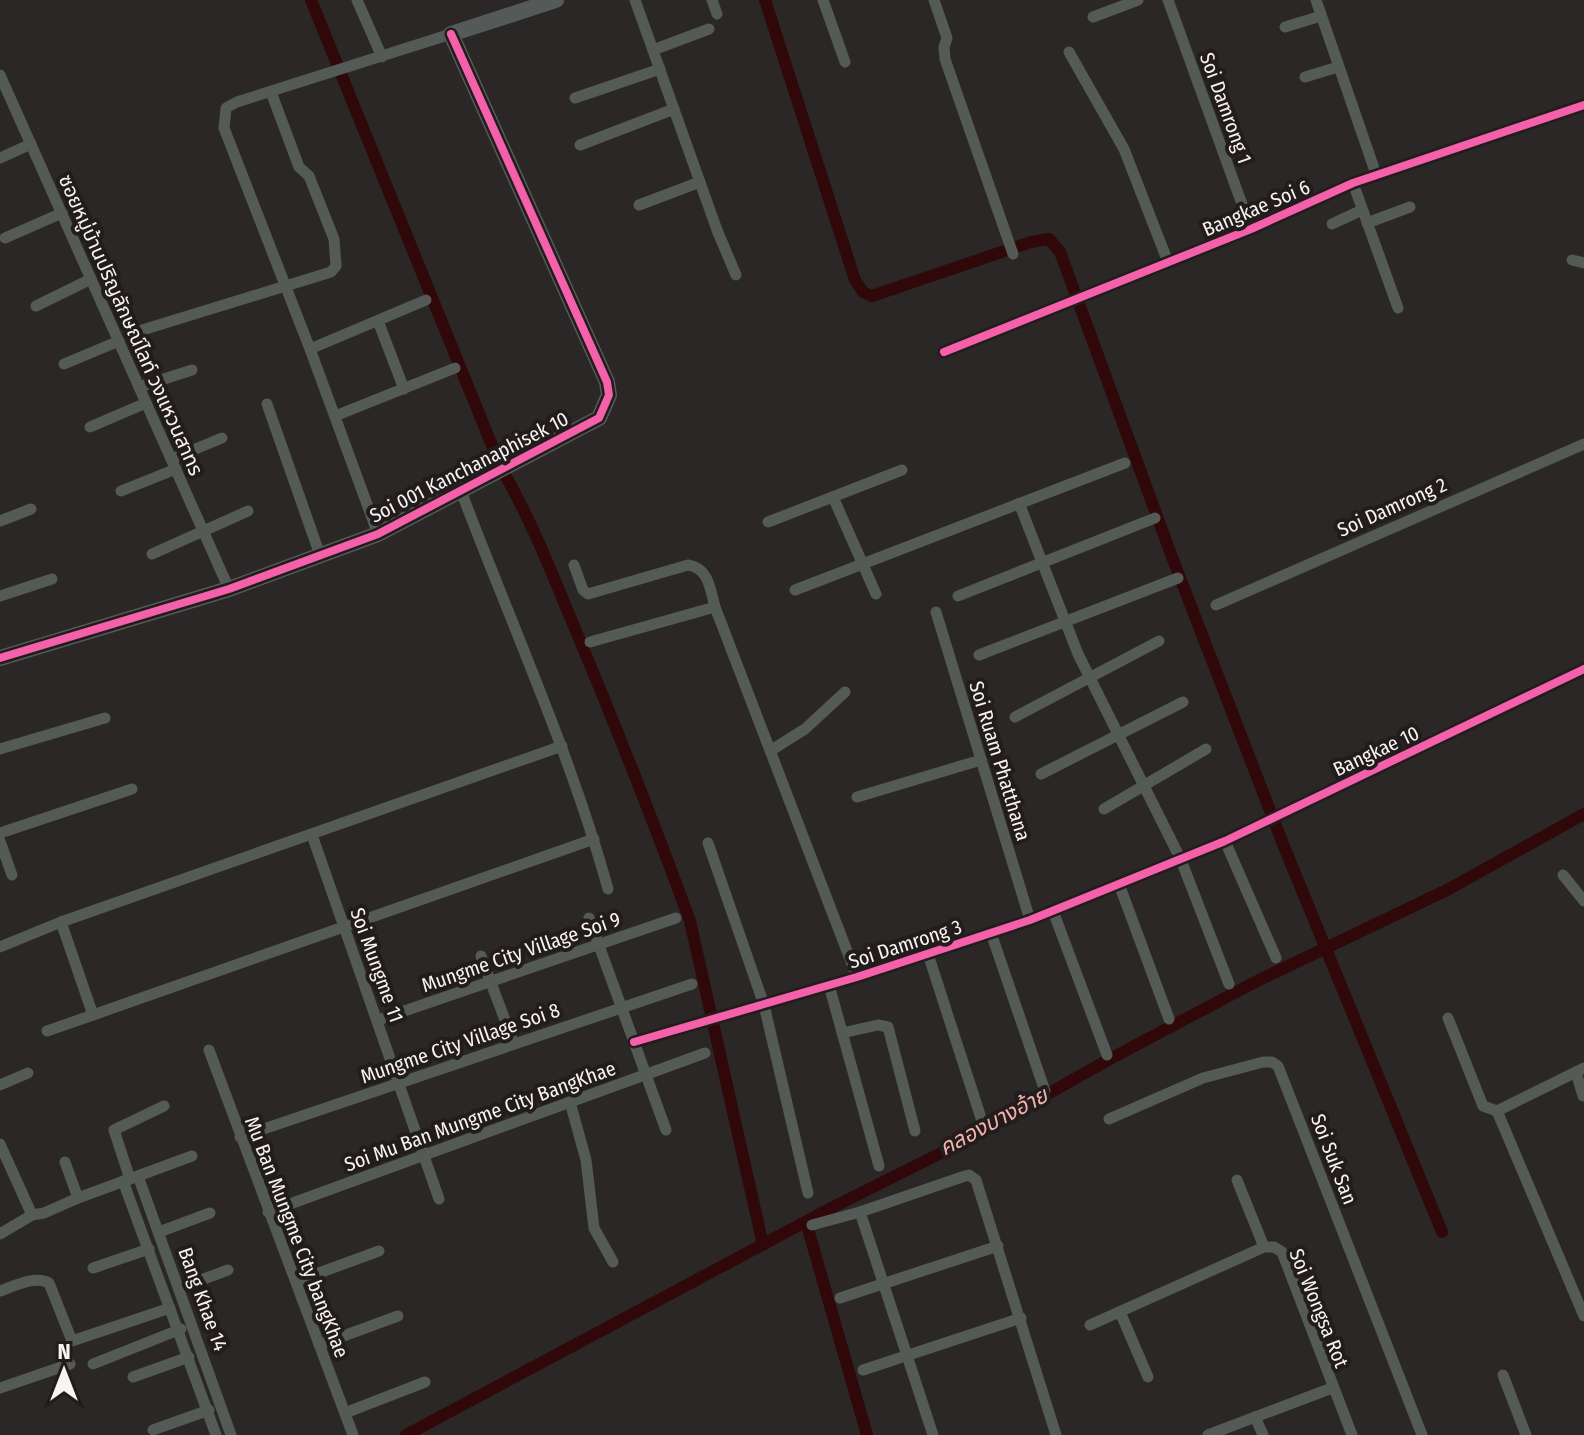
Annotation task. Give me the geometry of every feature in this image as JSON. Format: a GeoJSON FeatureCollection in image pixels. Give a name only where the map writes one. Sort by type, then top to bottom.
{"type":"FeatureCollection","features":[{"type":"Feature","properties":{"kind":"street"},"geometry":{"type":"LineString","coordinates":[[357,0],[382,57]]}},
{"type":"Feature","properties":{"kind":"street"},"geometry":{"type":"LineString","coordinates":[[378,534],[224,128],[226,108],[556,0]]}},
{"type":"Feature","properties":{"kind":"street"},"geometry":{"type":"LineString","coordinates":[[635,0],[736,275]]}},
{"type":"Feature","properties":{"kind":"street"},"geometry":{"type":"LineString","coordinates":[[712,0],[717,14]]}},
{"type":"Feature","properties":{"kind":"street"},"geometry":{"type":"LineString","coordinates":[[823,0],[845,62]]}},
{"type":"Feature","properties":{"kind":"street"},"geometry":{"type":"LineString","coordinates":[[934,0],[947,38],[945,59],[1013,254]]}},
{"type":"Feature","properties":{"kind":"street"},"geometry":{"type":"LineString","coordinates":[[1093,17],[1138,0]]}},
{"type":"Feature","properties":{"kind":"street","name":"Soi Damrong 1"},"geometry":{"type":"LineString","coordinates":[[1168,0],[1251,229]]}},
{"type":"Feature","properties":{"kind":"street"},"geometry":{"type":"LineString","coordinates":[[1316,0],[1376,174]]}},
{"type":"Feature","properties":{"kind":"street"},"geometry":{"type":"LineString","coordinates":[[1285,27],[1321,16]]}},
{"type":"Feature","properties":{"kind":"street"},"geometry":{"type":"LineString","coordinates":[[653,50],[709,29]]}},
{"type":"Feature","properties":{"kind":"street","name":"Soi 001 Kanchanaphisek 10"},"geometry":{"type":"LineString","coordinates":[[0,658],[229,589],[378,534],[599,418],[609,395],[607,382],[451,34]]}},
{"type":"Feature","properties":{"kind":"street"},"geometry":{"type":"LineString","coordinates":[[1069,52],[1124,149],[1168,262]]}},
{"type":"Feature","properties":{"kind":"street"},"geometry":{"type":"LineString","coordinates":[[1305,77],[1338,67]]}},
{"type":"Feature","properties":{"kind":"street"},"geometry":{"type":"LineString","coordinates":[[575,98],[660,69]]}},
{"type":"Feature","properties":{"kind":"street","name":"ซอยหมู่บ้านปริญลักษณ์ไลท์ วงแหวนสาทร"},"geometry":{"type":"LineString","coordinates":[[0,77],[229,589]]}},
{"type":"Feature","properties":{"kind":"street"},"geometry":{"type":"LineString","coordinates":[[139,331],[331,272],[336,266],[334,239],[309,176],[299,167],[271,92]]}},
{"type":"Feature","properties":{"kind":"street","name":"Bangkae Soi 6"},"geometry":{"type":"LineString","coordinates":[[944,352],[1251,229],[1376,174],[1584,105]]}},
{"type":"Feature","properties":{"kind":"street"},"geometry":{"type":"LineString","coordinates":[[580,145],[674,109]]}},
{"type":"Feature","properties":{"kind":"street"},"geometry":{"type":"LineString","coordinates":[[0,158],[31,144]]}},
{"type":"Feature","properties":{"kind":"street"},"geometry":{"type":"LineString","coordinates":[[639,205],[700,182]]}},
{"type":"Feature","properties":{"kind":"street"},"geometry":{"type":"LineString","coordinates":[[1353,183],[1398,308]]}},
{"type":"Feature","properties":{"kind":"street"},"geometry":{"type":"LineString","coordinates":[[1367,223],[1410,207]]}},
{"type":"Feature","properties":{"kind":"street"},"geometry":{"type":"LineString","coordinates":[[1332,224],[1362,210]]}},
{"type":"Feature","properties":{"kind":"street"},"geometry":{"type":"LineString","coordinates":[[5,238],[62,213]]}},
{"type":"Feature","properties":{"kind":"street"},"geometry":{"type":"LineString","coordinates":[[36,306],[91,279]]}},
{"type":"Feature","properties":{"kind":"street"},"geometry":{"type":"LineString","coordinates":[[310,349],[426,300]]}},
{"type":"Feature","properties":{"kind":"street"},"geometry":{"type":"LineString","coordinates":[[378,321],[404,389]]}},
{"type":"Feature","properties":{"kind":"street"},"geometry":{"type":"LineString","coordinates":[[64,364],[119,341]]}},
{"type":"Feature","properties":{"kind":"street"},"geometry":{"type":"LineString","coordinates":[[335,416],[455,368]]}},
{"type":"Feature","properties":{"kind":"street"},"geometry":{"type":"LineString","coordinates":[[139,387],[192,370]]}},
{"type":"Feature","properties":{"kind":"street"},"geometry":{"type":"LineString","coordinates":[[90,427],[146,403]]}},
{"type":"Feature","properties":{"kind":"street"},"geometry":{"type":"LineString","coordinates":[[267,404],[320,555]]}},
{"type":"Feature","properties":{"kind":"street"},"geometry":{"type":"LineString","coordinates":[[121,491],[222,438]]}},
{"type":"Feature","properties":{"kind":"street","name":"Soi Damrong 2"},"geometry":{"type":"LineString","coordinates":[[1216,605],[1584,444]]}},
{"type":"Feature","properties":{"kind":"street"},"geometry":{"type":"LineString","coordinates":[[795,590],[1125,463]]}},
{"type":"Feature","properties":{"kind":"street"},"geometry":{"type":"LineString","coordinates":[[768,522],[902,470]]}},
{"type":"Feature","properties":{"kind":"street"},"geometry":{"type":"LineString","coordinates":[[461,491],[562,746],[608,889]]}},
{"type":"Feature","properties":{"kind":"street"},"geometry":{"type":"LineString","coordinates":[[833,497],[876,594]]}},
{"type":"Feature","properties":{"kind":"street"},"geometry":{"type":"LineString","coordinates":[[1019,503],[1091,679],[1181,860],[1229,984]]}},
{"type":"Feature","properties":{"kind":"street"},"geometry":{"type":"LineString","coordinates":[[0,521],[31,509]]}},
{"type":"Feature","properties":{"kind":"street"},"geometry":{"type":"LineString","coordinates":[[152,554],[248,511]]}},
{"type":"Feature","properties":{"kind":"street"},"geometry":{"type":"LineString","coordinates":[[958,596],[1155,518]]}},
{"type":"Feature","properties":{"kind":"street"},"geometry":{"type":"LineString","coordinates":[[574,565],[583,590],[588,594],[688,565],[699,566],[705,573],[715,607],[857,977]]}},
{"type":"Feature","properties":{"kind":"street"},"geometry":{"type":"LineString","coordinates":[[979,655],[1178,578]]}},
{"type":"Feature","properties":{"kind":"street"},"geometry":{"type":"LineString","coordinates":[[0,596],[52,579]]}},
{"type":"Feature","properties":{"kind":"street"},"geometry":{"type":"LineString","coordinates":[[590,642],[715,607]]}},
{"type":"Feature","properties":{"kind":"street","name":"Soi Ruam Phatthana"},"geometry":{"type":"LineString","coordinates":[[936,612],[1030,920]]}},
{"type":"Feature","properties":{"kind":"street"},"geometry":{"type":"LineString","coordinates":[[1015,717],[1159,641]]}},
{"type":"Feature","properties":{"kind":"street","name":"Bangkae 10"},"geometry":{"type":"LineString","coordinates":[[1181,860],[1584,669]]}},
{"type":"Feature","properties":{"kind":"street"},"geometry":{"type":"LineString","coordinates":[[770,751],[805,729],[845,692]]}},
{"type":"Feature","properties":{"kind":"street"},"geometry":{"type":"LineString","coordinates":[[1041,774],[1183,702]]}},
{"type":"Feature","properties":{"kind":"street"},"geometry":{"type":"LineString","coordinates":[[0,749],[105,718]]}},
{"type":"Feature","properties":{"kind":"street"},"geometry":{"type":"LineString","coordinates":[[0,947],[61,922],[562,746]]}},
{"type":"Feature","properties":{"kind":"street"},"geometry":{"type":"LineString","coordinates":[[1104,809],[1206,749]]}},
{"type":"Feature","properties":{"kind":"street"},"geometry":{"type":"LineString","coordinates":[[857,797],[981,760]]}},
{"type":"Feature","properties":{"kind":"street"},"geometry":{"type":"LineString","coordinates":[[0,833],[132,789]]}},
{"type":"Feature","properties":{"kind":"street","name":"Soi Mungme 11"},"geometry":{"type":"LineString","coordinates":[[312,835],[439,1199]]}},
{"type":"Feature","properties":{"kind":"street"},"geometry":{"type":"LineString","coordinates":[[47,1031],[594,839]]}},
{"type":"Feature","properties":{"kind":"street"},"geometry":{"type":"LineString","coordinates":[[0,841],[12,875]]}},
{"type":"Feature","properties":{"kind":"street"},"geometry":{"type":"LineString","coordinates":[[1225,841],[1276,958]]}},
{"type":"Feature","properties":{"kind":"street"},"geometry":{"type":"LineString","coordinates":[[708,843],[764,1005],[808,1193]]}},
{"type":"Feature","properties":{"kind":"street","name":"Soi Damrong 3"},"geometry":{"type":"LineString","coordinates":[[634,1042],[733,1015],[928,954],[1030,920],[1181,860]]}},
{"type":"Feature","properties":{"kind":"street"},"geometry":{"type":"LineString","coordinates":[[1563,875],[1584,901]]}},
{"type":"Feature","properties":{"kind":"street"},"geometry":{"type":"LineString","coordinates":[[1119,884],[1169,1019]]}},
{"type":"Feature","properties":{"kind":"street"},"geometry":{"type":"LineString","coordinates":[[1053,911],[1107,1055]]}},
{"type":"Feature","properties":{"kind":"street"},"geometry":{"type":"LineString","coordinates":[[589,918],[666,1130]]}},
{"type":"Feature","properties":{"kind":"street","name":"Mungme City Village Soi 9"},"geometry":{"type":"LineString","coordinates":[[378,1020],[676,918]]}},
{"type":"Feature","properties":{"kind":"street"},"geometry":{"type":"LineString","coordinates":[[61,922],[93,1015]]}},
{"type":"Feature","properties":{"kind":"street"},"geometry":{"type":"LineString","coordinates":[[991,933],[1045,1091]]}},
{"type":"Feature","properties":{"kind":"street"},"geometry":{"type":"LineString","coordinates":[[928,954],[981,1118]]}},
{"type":"Feature","properties":{"kind":"street"},"geometry":{"type":"LineString","coordinates":[[481,956],[514,1044]]}},
{"type":"Feature","properties":{"kind":"street","name":"Mungme City Village Soi 8"},"geometry":{"type":"LineString","coordinates":[[240,1137],[692,984]]}},
{"type":"Feature","properties":{"kind":"street"},"geometry":{"type":"LineString","coordinates":[[829,985],[879,1166]]}},
{"type":"Feature","properties":{"kind":"street"},"geometry":{"type":"LineString","coordinates":[[1448,1018],[1483,1106],[1497,1111],[1580,1070],[1583,1096]]}},
{"type":"Feature","properties":{"kind":"street"},"geometry":{"type":"LineString","coordinates":[[842,1033],[878,1025],[888,1027],[915,1131]]}},
{"type":"Feature","properties":{"kind":"street","name":"Mu Ban Mungme City bangKhae"},"geometry":{"type":"LineString","coordinates":[[209,1050],[353,1435]]}},
{"type":"Feature","properties":{"kind":"street","name":"Soi Mu Ban Mungme City BangKhae"},"geometry":{"type":"LineString","coordinates":[[268,1212],[705,1053]]}},
{"type":"Feature","properties":{"kind":"street","name":"Soi Suk San"},"geometry":{"type":"LineString","coordinates":[[1109,1119],[1203,1078],[1263,1062],[1278,1066],[1422,1435]]}},
{"type":"Feature","properties":{"kind":"street"},"geometry":{"type":"LineString","coordinates":[[0,1085],[28,1073]]}},
{"type":"Feature","properties":{"kind":"street"},"geometry":{"type":"LineString","coordinates":[[570,1102],[586,1160],[594,1228],[613,1262]]}},
{"type":"Feature","properties":{"kind":"street"},"geometry":{"type":"LineString","coordinates":[[130,1178],[114,1130],[164,1106]]}},
{"type":"Feature","properties":{"kind":"street"},"geometry":{"type":"LineString","coordinates":[[1497,1111],[1584,1316]]}},
{"type":"Feature","properties":{"kind":"street"},"geometry":{"type":"LineString","coordinates":[[0,1144],[32,1215]]}},
{"type":"Feature","properties":{"kind":"street"},"geometry":{"type":"LineString","coordinates":[[0,1234],[32,1215],[192,1156]]}},
{"type":"Feature","properties":{"kind":"street"},"geometry":{"type":"LineString","coordinates":[[65,1162],[78,1198]]}},
{"type":"Feature","properties":{"kind":"street"},"geometry":{"type":"LineString","coordinates":[[812,1225],[969,1175],[976,1180],[1056,1435]]}},
{"type":"Feature","properties":{"kind":"street","name":"Bang Khae 14"},"geometry":{"type":"LineString","coordinates":[[130,1178],[159,1232],[231,1435]]}},
{"type":"Feature","properties":{"kind":"street","name":"Bang Khae 14"},"geometry":{"type":"LineString","coordinates":[[130,1178],[149,1249],[216,1435]]}},
{"type":"Feature","properties":{"kind":"street"},"geometry":{"type":"LineString","coordinates":[[1237,1180],[1264,1247]]}},
{"type":"Feature","properties":{"kind":"street"},"geometry":{"type":"LineString","coordinates":[[860,1212],[933,1435]]}},
{"type":"Feature","properties":{"kind":"street"},"geometry":{"type":"LineString","coordinates":[[159,1232],[210,1213]]}},
{"type":"Feature","properties":{"kind":"street"},"geometry":{"type":"LineString","coordinates":[[840,1298],[998,1246]]}},
{"type":"Feature","properties":{"kind":"street","name":"Soi Wongsa Rot"},"geometry":{"type":"LineString","coordinates":[[1090,1325],[1264,1247],[1274,1247],[1282,1252],[1352,1435]]}},
{"type":"Feature","properties":{"kind":"street"},"geometry":{"type":"LineString","coordinates":[[93,1268],[149,1249]]}},
{"type":"Feature","properties":{"kind":"street"},"geometry":{"type":"LineString","coordinates":[[297,1281],[379,1251]]}},
{"type":"Feature","properties":{"kind":"street"},"geometry":{"type":"LineString","coordinates":[[179,1288],[228,1270]]}},
{"type":"Feature","properties":{"kind":"street"},"geometry":{"type":"LineString","coordinates":[[0,1291],[36,1280],[43,1279],[49,1283],[72,1341],[170,1308]]}},
{"type":"Feature","properties":{"kind":"street"},"geometry":{"type":"LineString","coordinates":[[1120,1312],[1148,1377]]}},
{"type":"Feature","properties":{"kind":"street"},"geometry":{"type":"LineString","coordinates":[[319,1345],[398,1316]]}},
{"type":"Feature","properties":{"kind":"street"},"geometry":{"type":"LineString","coordinates":[[863,1370],[1021,1318]]}},
{"type":"Feature","properties":{"kind":"street"},"geometry":{"type":"LineString","coordinates":[[93,1364],[192,1325]]}},
{"type":"Feature","properties":{"kind":"street"},"geometry":{"type":"LineString","coordinates":[[133,1377],[189,1357]]}},
{"type":"Feature","properties":{"kind":"street"},"geometry":{"type":"LineString","coordinates":[[0,1388],[70,1364]]}},
{"type":"Feature","properties":{"kind":"street"},"geometry":{"type":"LineString","coordinates":[[1503,1375],[1526,1435]]}},
{"type":"Feature","properties":{"kind":"street"},"geometry":{"type":"LineString","coordinates":[[345,1413],[425,1382]]}},
{"type":"Feature","properties":{"kind":"street"},"geometry":{"type":"LineString","coordinates":[[1208,1435],[1332,1388]]}},
{"type":"Feature","properties":{"kind":"street"},"geometry":{"type":"LineString","coordinates":[[153,1430],[220,1400]]}},
{"type":"Feature","properties":{"kind":"street"},"geometry":{"type":"LineString","coordinates":[[1255,1417],[1263,1435]]}},
{"type":"Feature","properties":{"kind":"waterway"},"geometry":{"type":"LineString","coordinates":[[311,0],[502,470],[533,529],[591,667],[690,921],[763,1245]]}},
{"type":"Feature","properties":{"kind":"waterway"},"geometry":{"type":"LineString","coordinates":[[765,0],[855,280],[863,292],[872,296],[1031,242],[1049,239],[1060,252],[1172,557],[1283,844],[1442,1232]]}},
{"type":"Feature","properties":{"kind":"waterway","name":"คลองบางอ้าย"},"geometry":{"type":"LineString","coordinates":[[406,1435],[833,1207],[961,1143],[1259,980],[1447,890],[1584,814]]}},
{"type":"Feature","properties":{"kind":"waterway"},"geometry":{"type":"LineString","coordinates":[[806,1222],[867,1435]]}},
{"type":"Feature","properties":{"kind":"cycle path"},"geometry":{"type":"LineString","coordinates":[[0,658],[229,589],[378,534],[599,418],[609,395],[607,382],[451,34]]}},
{"type":"Feature","properties":{"kind":"cycle path"},"geometry":{"type":"LineString","coordinates":[[944,352],[1251,229],[1353,183],[1584,105]]}},
{"type":"Feature","properties":{"kind":"cycle path"},"geometry":{"type":"LineString","coordinates":[[634,1042],[857,977],[1030,920],[1225,841],[1584,669]]}}]}
